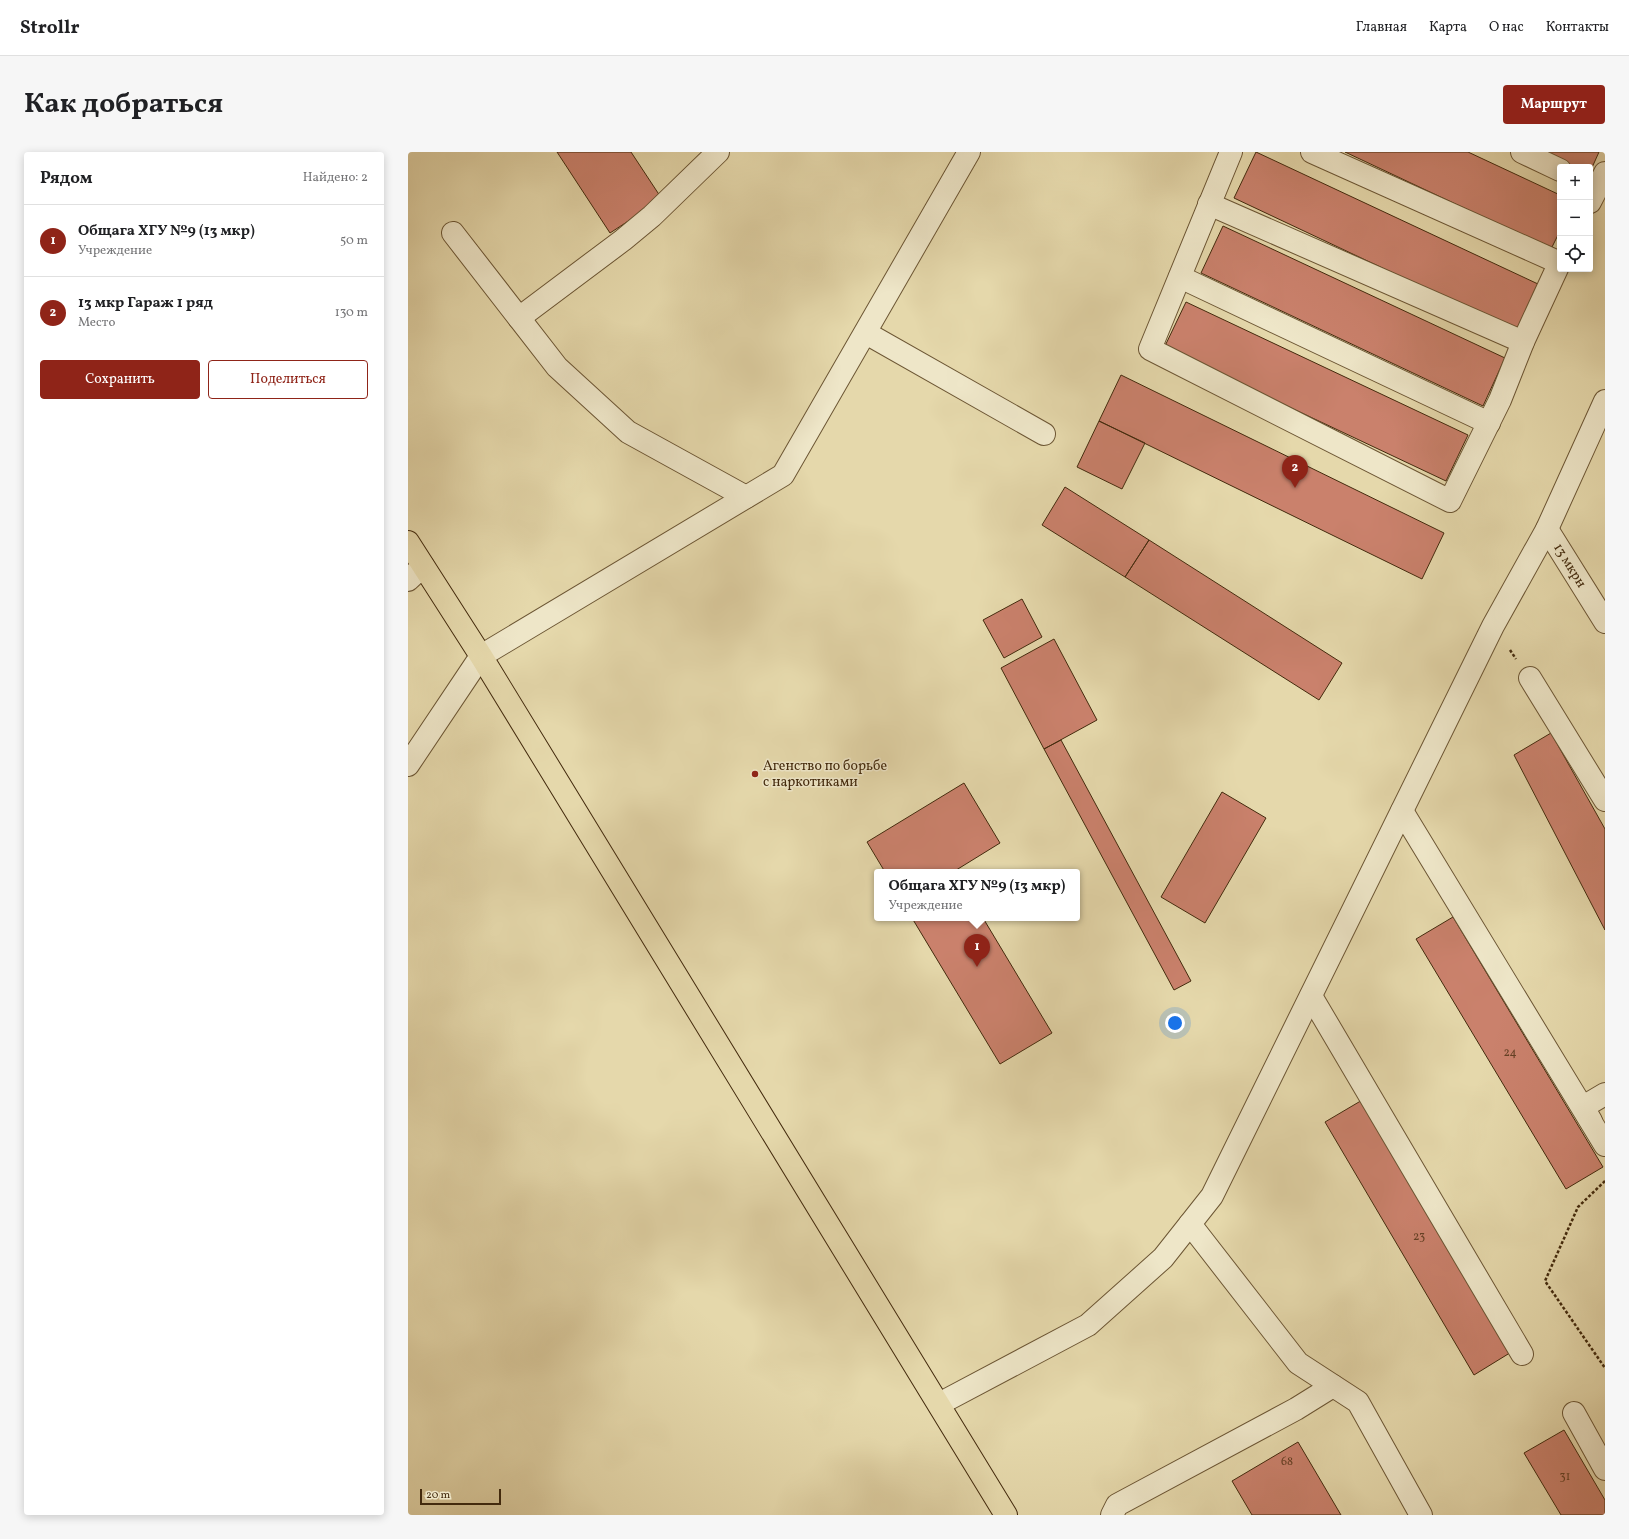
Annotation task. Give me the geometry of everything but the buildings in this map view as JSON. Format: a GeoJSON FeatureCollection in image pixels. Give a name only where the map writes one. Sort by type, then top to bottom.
{"type":"FeatureCollection","features":[{"type":"Feature","properties":{"kind":"highway"},"geometry":{"type":"LineString","coordinates":[[408,542],[415,573],[481,656],[1006,1515]]}},
{"type":"Feature","properties":{"kind":"street"},"geometry":{"type":"LineString","coordinates":[[519,318],[646,221],[718,152]]}},
{"type":"Feature","properties":{"kind":"street"},"geometry":{"type":"LineString","coordinates":[[408,766],[481,656],[784,475],[969,152]]}},
{"type":"Feature","properties":{"kind":"street"},"geometry":{"type":"LineString","coordinates":[[1231,152],[1150,349],[1450,500],[1500,400],[1523,342],[1557,268]]}},
{"type":"Feature","properties":{"kind":"street"},"geometry":{"type":"LineString","coordinates":[[1312,152],[1557,261]]}},
{"type":"Feature","properties":{"kind":"street"},"geometry":{"type":"LineString","coordinates":[[1522,152],[1557,169]]}},
{"type":"Feature","properties":{"kind":"street"},"geometry":{"type":"LineString","coordinates":[[1209,204],[1523,342]]}},
{"type":"Feature","properties":{"kind":"street"},"geometry":{"type":"LineString","coordinates":[[453,233],[558,366],[628,432],[746,497]]}},
{"type":"Feature","properties":{"kind":"street"},"geometry":{"type":"LineString","coordinates":[[1180,277],[1488,423]]}},
{"type":"Feature","properties":{"kind":"street"},"geometry":{"type":"LineString","coordinates":[[866,333],[1044,434]]}},
{"type":"Feature","properties":{"kind":"street"},"geometry":{"type":"LineString","coordinates":[[939,1404],[1088,1325],[1162,1258],[1212,1196],[1493,626],[1547,528],[1605,401]]}},
{"type":"Feature","properties":{"kind":"street","name":"13 мкрн"},"geometry":{"type":"LineString","coordinates":[[1547,528],[1605,622]]}},
{"type":"Feature","properties":{"kind":"street"},"geometry":{"type":"LineString","coordinates":[[1530,678],[1605,800]]}},
{"type":"Feature","properties":{"kind":"street"},"geometry":{"type":"LineString","coordinates":[[1402,811],[1605,1144]]}},
{"type":"Feature","properties":{"kind":"street"},"geometry":{"type":"LineString","coordinates":[[1311,996],[1522,1354]]}},
{"type":"Feature","properties":{"kind":"street"},"geometry":{"type":"LineString","coordinates":[[1605,1094],[1583,1108],[1605,1144]]}},
{"type":"Feature","properties":{"kind":"street"},"geometry":{"type":"LineString","coordinates":[[1190,1224],[1298,1363],[1358,1402],[1420,1515]]}},
{"type":"Feature","properties":{"kind":"street"},"geometry":{"type":"LineString","coordinates":[[1112,1515],[1117,1505],[1296,1409],[1333,1386]]}},
{"type":"Feature","properties":{"kind":"street"},"geometry":{"type":"LineString","coordinates":[[1574,1413],[1605,1469]]}},
{"type":"Feature","properties":{"kind":"path"},"geometry":{"type":"LineString","coordinates":[[1493,626],[1530,678]]}},
{"type":"Feature","properties":{"kind":"path"},"geometry":{"type":"LineString","coordinates":[[1605,1180],[1578,1207],[1545,1281],[1605,1368]]}},
{"type":"Feature","properties":{"kind":"place","name":"13 мкр Гараж 1 ряд"},"geometry":{"type":"Point","coordinates":[1295,488]}},
{"type":"Feature","properties":{"kind":"place","name":"Агенство по борьбе с наркотиками"},"geometry":{"type":"Point","coordinates":[755,774]}},
{"type":"Feature","properties":{"kind":"place","name":"Общага ХГУ №9 (13 мкр)"},"geometry":{"type":"Point","coordinates":[977,967]}}]}
